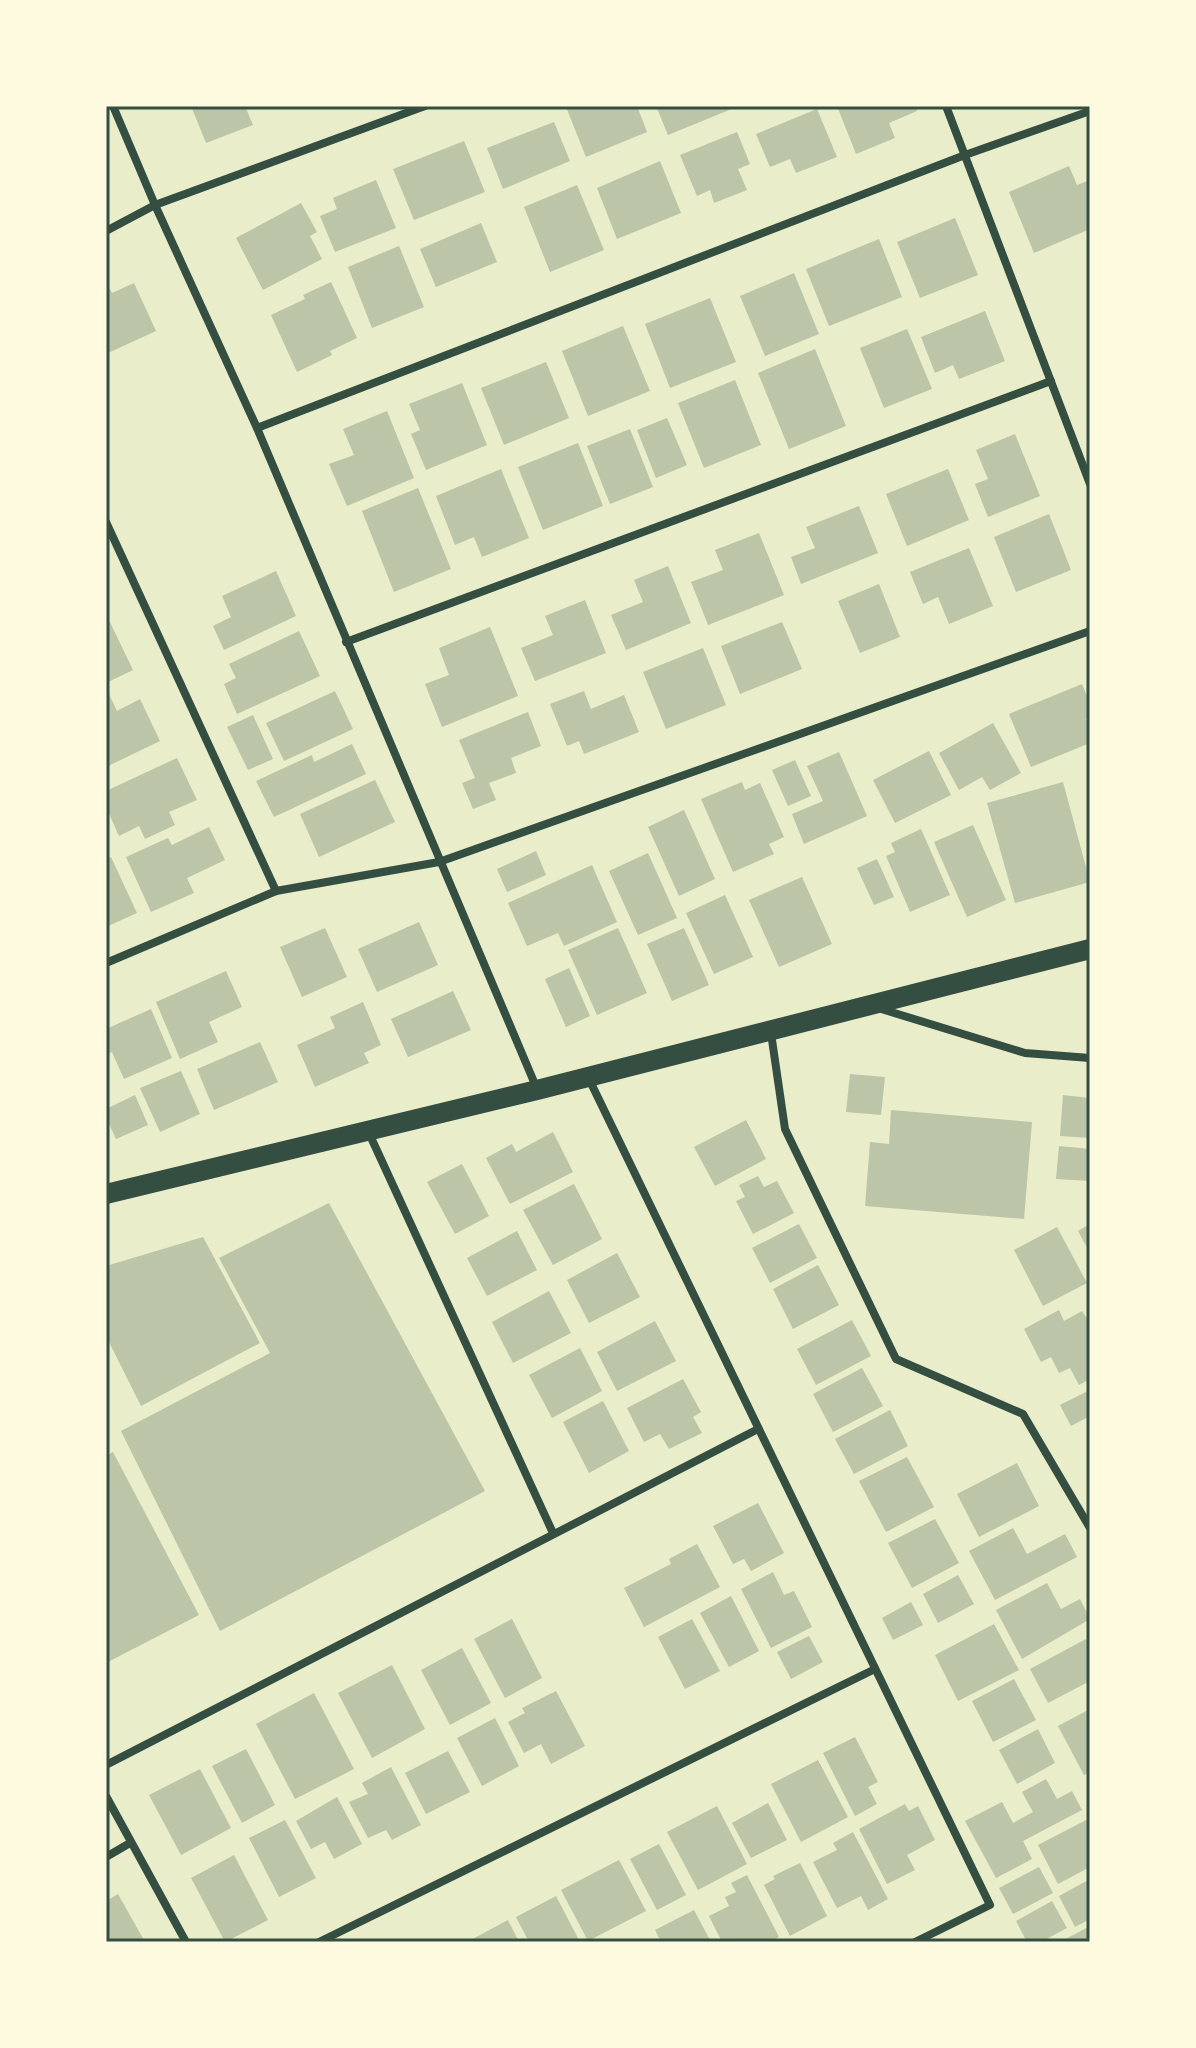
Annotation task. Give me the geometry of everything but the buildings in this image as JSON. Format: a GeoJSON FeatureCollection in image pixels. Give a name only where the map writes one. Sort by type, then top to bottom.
{"type":"FeatureCollection","features":[{"type":"Feature","properties":{"kind":"main road"},"geometry":{"type":"LineString","coordinates":[[106,1194],[537,1090],[1090,949]]}},
{"type":"Feature","properties":{"kind":"street"},"geometry":{"type":"LineString","coordinates":[[113,106],[257,428],[537,1090]]}},
{"type":"Feature","properties":{"kind":"street"},"geometry":{"type":"LineString","coordinates":[[106,231],[155,205],[425,106]]}},
{"type":"Feature","properties":{"kind":"street"},"geometry":{"type":"LineString","coordinates":[[946,106],[1090,484]]}},
{"type":"Feature","properties":{"kind":"street"},"geometry":{"type":"LineString","coordinates":[[257,428],[965,155],[1090,111]]}},
{"type":"Feature","properties":{"kind":"street"},"geometry":{"type":"LineString","coordinates":[[346,642],[1051,381]]}},
{"type":"Feature","properties":{"kind":"street"},"geometry":{"type":"LineString","coordinates":[[106,522],[276,891]]}},
{"type":"Feature","properties":{"kind":"street"},"geometry":{"type":"LineString","coordinates":[[106,963],[276,891],[439,862],[1090,631]]}},
{"type":"Feature","properties":{"kind":"street"},"geometry":{"type":"LineString","coordinates":[[868,1005],[1025,1053],[1090,1058]]}},
{"type":"Feature","properties":{"kind":"street"},"geometry":{"type":"LineString","coordinates":[[770,1030],[785,1129],[896,1359],[1023,1414],[1090,1528]]}},
{"type":"Feature","properties":{"kind":"street"},"geometry":{"type":"LineString","coordinates":[[588,1077],[990,1905],[915,1942]]}},
{"type":"Feature","properties":{"kind":"street"},"geometry":{"type":"LineString","coordinates":[[368,1131],[553,1533]]}},
{"type":"Feature","properties":{"kind":"street"},"geometry":{"type":"LineString","coordinates":[[106,1765],[758,1429]]}},
{"type":"Feature","properties":{"kind":"street"},"geometry":{"type":"LineString","coordinates":[[319,1942],[875,1669]]}},
{"type":"Feature","properties":{"kind":"street"},"geometry":{"type":"LineString","coordinates":[[106,1796],[186,1942]]}},
{"type":"Feature","properties":{"kind":"street"},"geometry":{"type":"LineString","coordinates":[[106,1857],[130,1843]]}}]}
